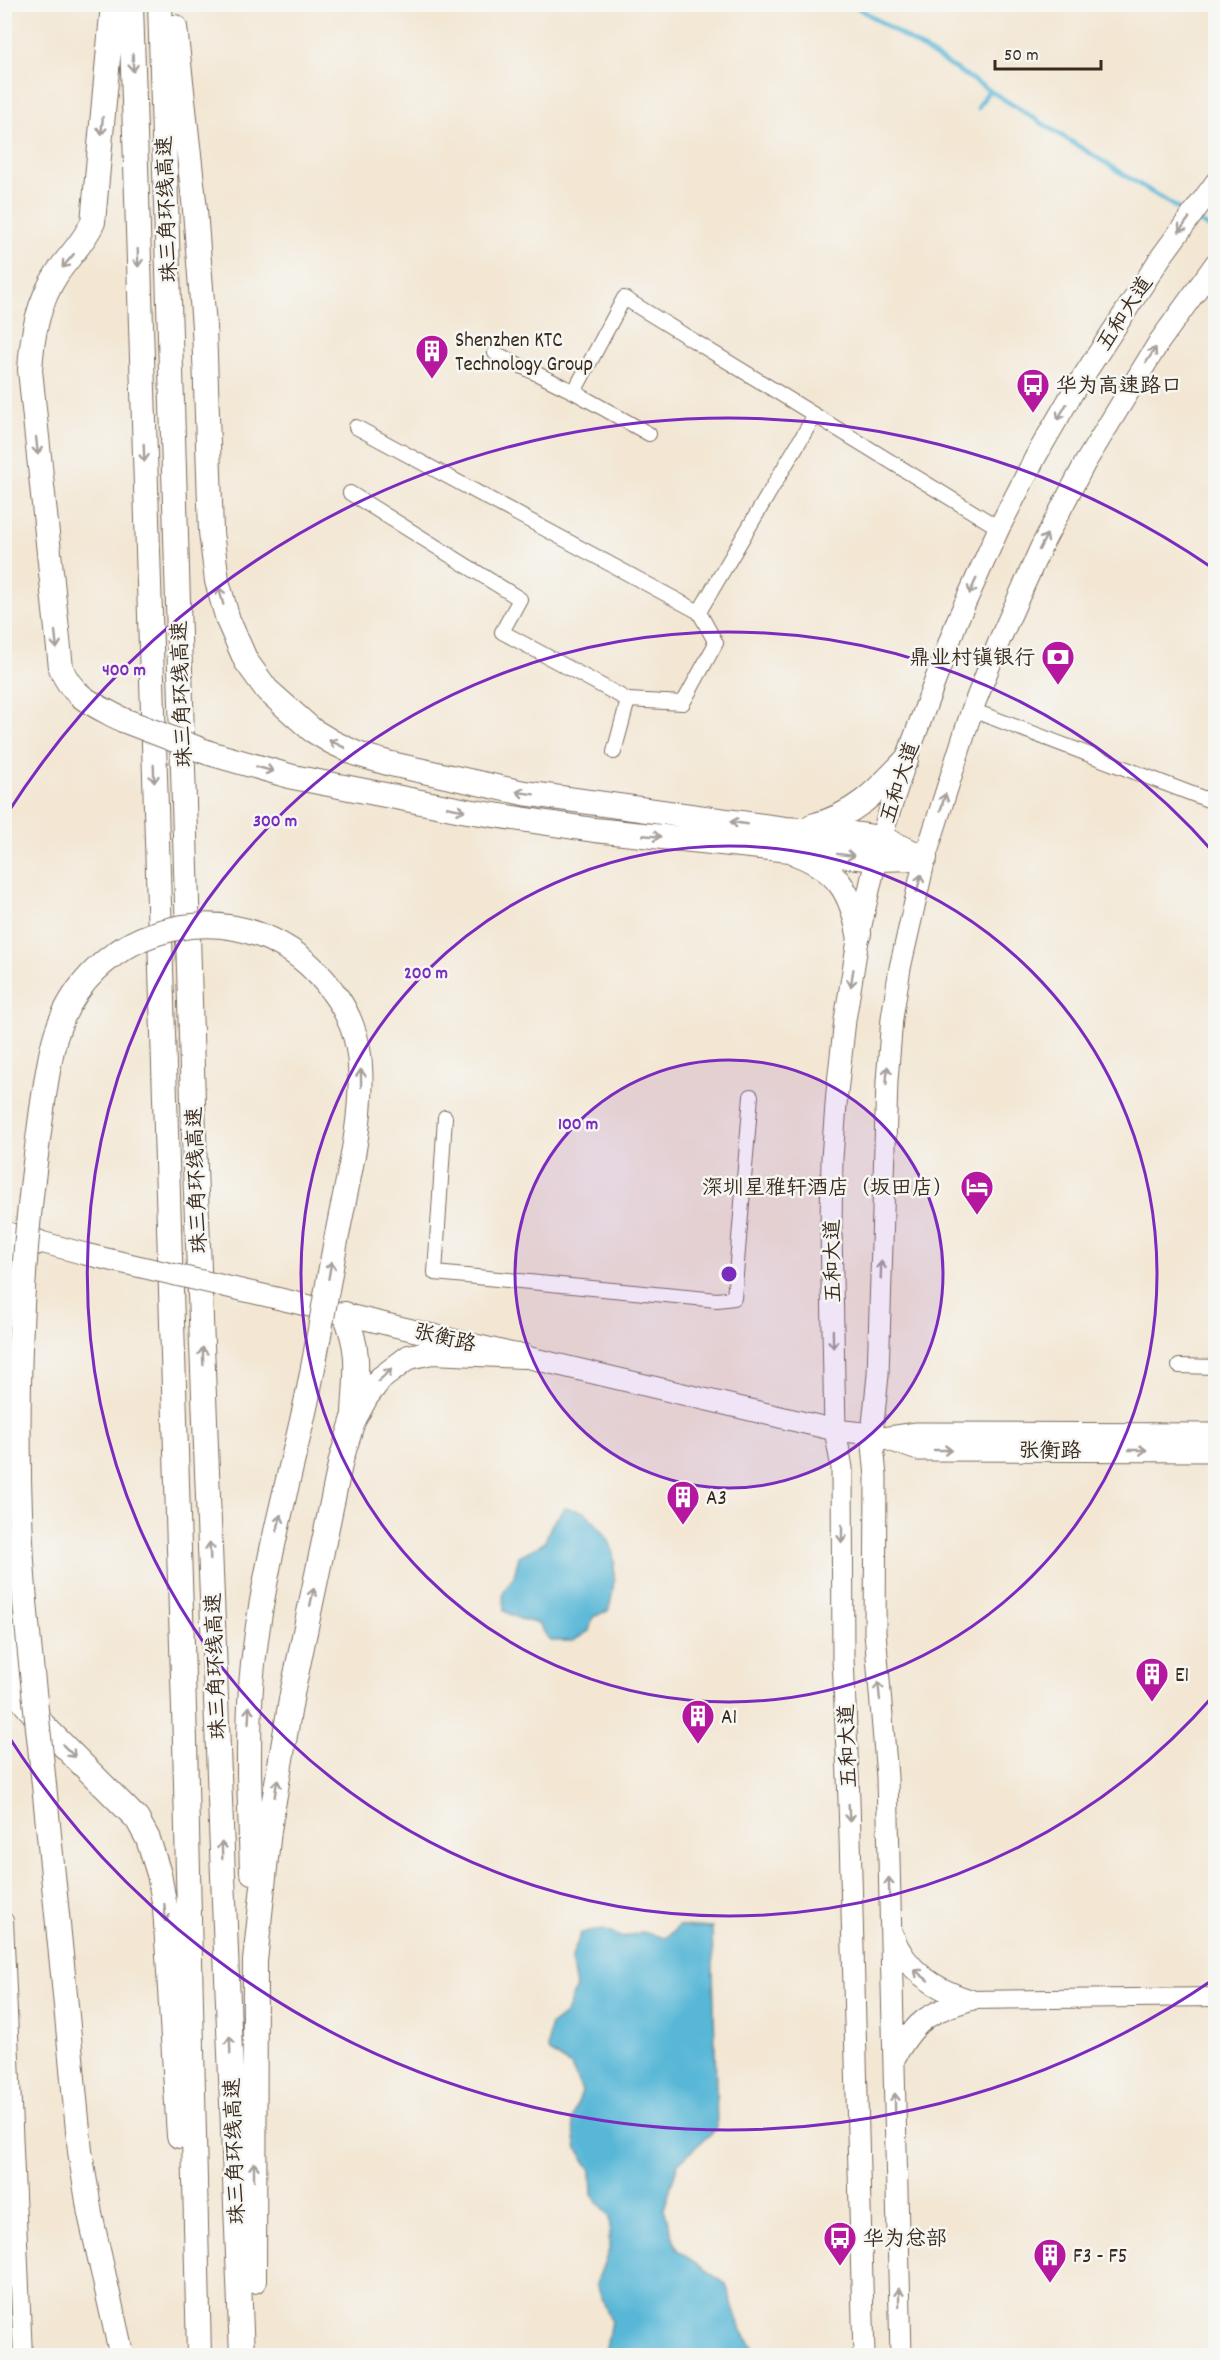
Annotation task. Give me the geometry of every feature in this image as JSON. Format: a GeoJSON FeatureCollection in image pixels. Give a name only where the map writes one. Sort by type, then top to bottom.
{"type":"FeatureCollection","features":[{"type":"Feature","properties":{"kind":"highway"},"geometry":{"type":"LineString","coordinates":[[113,4],[93,222],[81,245],[59,271],[50,286],[41,307],[31,346],[30,370],[61,668],[66,682],[74,692],[123,720],[209,753],[293,777],[466,811],[594,830],[783,838],[879,848],[925,858]]}},
{"type":"Feature","properties":{"kind":"highway","name":"珠三角环线高速"},"geometry":{"type":"LineString","coordinates":[[131,4],[185,1741],[199,2355]]}},
{"type":"Feature","properties":{"kind":"highway","name":"珠三角环线高速"},"geometry":{"type":"LineString","coordinates":[[160,4],[195,1168],[242,2355]]}},
{"type":"Feature","properties":{"kind":"highway"},"geometry":{"type":"LineString","coordinates":[[172,4],[195,210],[204,327],[212,542],[217,580],[228,620],[246,661],[267,690],[312,730],[357,754],[434,775],[514,791],[783,838],[831,873],[845,889],[854,908],[859,934]]}},
{"type":"Feature","properties":{"kind":"highway"},"geometry":{"type":"LineString","coordinates":[[783,838],[850,812],[867,800],[906,760]]}},
{"type":"Feature","properties":{"kind":"highway"},"geometry":{"type":"LineString","coordinates":[[553,824],[558,798]]}},
{"type":"Feature","properties":{"kind":"highway"},"geometry":{"type":"LineString","coordinates":[[121,2352],[90,2214],[80,2151],[24,1577],[18,1441],[20,1324],[31,1198],[46,1077],[54,1040],[67,1007],[83,983],[108,957],[143,937],[174,927],[212,924],[246,930],[275,941],[300,956],[321,976],[339,999],[353,1030],[360,1058],[361,1087],[353,1149],[307,1399],[270,1563],[255,1647],[249,1726],[255,1961],[255,2355]]}},
{"type":"Feature","properties":{"kind":"highway"},"geometry":{"type":"LineString","coordinates":[[4,1260],[12,1253],[38,1242]]}},
{"type":"Feature","properties":{"kind":"highway"},"geometry":{"type":"LineString","coordinates":[[345,1314],[357,1351],[353,1421]]}},
{"type":"Feature","properties":{"kind":"highway"},"geometry":{"type":"LineString","coordinates":[[255,1961],[269,1830],[281,1755],[341,1460],[353,1421],[380,1378],[409,1357],[432,1352],[523,1356]]}},
{"type":"Feature","properties":{"kind":"highway"},"geometry":{"type":"LineString","coordinates":[[4,1544],[15,1674],[23,1701],[44,1726],[136,1819],[148,1839],[159,1874],[165,1907],[194,2355]]}},
{"type":"Feature","properties":{"kind":"main road","name":"五和大道"},"geometry":{"type":"LineString","coordinates":[[864,2355],[849,1800],[842,1647],[842,1468],[835,1430],[832,1158],[845,1020],[859,934],[879,848],[906,760],[957,621],[999,528],[1036,456],[1074,392],[1161,257],[1211,187]]}},
{"type":"Feature","properties":{"kind":"main road","name":"五和大道"},"geometry":{"type":"LineString","coordinates":[[901,2355],[887,1777],[875,1632],[878,1375],[887,1082],[890,1039],[900,968],[925,858],[972,710],[1041,547],[1085,463],[1159,342],[1210,271]]}},
{"type":"Feature","properties":{"kind":"main road","name":"张衡路"},"geometry":{"type":"LineString","coordinates":[[4,1232],[85,1254],[835,1430],[879,1436],[918,1449],[1215,1450]]}},
{"type":"Feature","properties":{"kind":"main road","name":"张衡路"},"geometry":{"type":"LineString","coordinates":[[879,1436],[916,1433],[1215,1434]]}},
{"type":"Feature","properties":{"kind":"main road"},"geometry":{"type":"LineString","coordinates":[[891,1931],[899,1952],[913,1970],[949,1994],[970,2000]]}},
{"type":"Feature","properties":{"kind":"main road"},"geometry":{"type":"LineString","coordinates":[[894,2059],[917,2024],[940,2010],[970,2000]]}},
{"type":"Feature","properties":{"kind":"street"},"geometry":{"type":"LineString","coordinates":[[574,392],[624,298],[999,528]]}},
{"type":"Feature","properties":{"kind":"street"},"geometry":{"type":"LineString","coordinates":[[495,353],[574,392],[649,434]]}},
{"type":"Feature","properties":{"kind":"street"},"geometry":{"type":"LineString","coordinates":[[699,612],[814,415]]}},
{"type":"Feature","properties":{"kind":"street"},"geometry":{"type":"LineString","coordinates":[[350,493],[519,599],[502,632],[628,700],[683,703],[716,643],[699,612],[356,427]]}},
{"type":"Feature","properties":{"kind":"street"},"geometry":{"type":"LineString","coordinates":[[614,752],[628,700]]}},
{"type":"Feature","properties":{"kind":"street"},"geometry":{"type":"LineString","coordinates":[[972,710],[1215,803]]}},
{"type":"Feature","properties":{"kind":"street"},"geometry":{"type":"LineString","coordinates":[[445,1117],[435,1273],[717,1300],[734,1298],[751,1096]]}},
{"type":"Feature","properties":{"kind":"street"},"geometry":{"type":"LineString","coordinates":[[1179,1366],[1215,1367]]}},
{"type":"Feature","properties":{"kind":"street"},"geometry":{"type":"LineString","coordinates":[[4,1921],[22,2355]]}},
{"type":"Feature","properties":{"kind":"street"},"geometry":{"type":"LineString","coordinates":[[970,2000],[1215,1997]]}},
{"type":"Feature","properties":{"kind":"water"},"geometry":{"type":"Polygon","coordinates":[[[565,1508],[585,1512],[607,1537],[612,1548],[614,1566],[612,1595],[608,1611],[593,1617],[589,1631],[573,1641],[550,1641],[539,1624],[520,1619],[504,1611],[503,1593],[514,1576],[519,1556],[544,1543],[552,1524],[565,1508]]]}},
{"type":"Feature","properties":{"kind":"water"},"geometry":{"type":"Polygon","coordinates":[[[679,1926],[712,1928],[717,2128],[678,2163],[664,2209],[677,2250],[726,2284],[740,2328],[758,2355],[605,2355],[611,2320],[596,2284],[609,2250],[610,2216],[592,2195],[591,2170],[577,2149],[572,2120],[582,2091],[571,2066],[548,2051],[550,2026],[566,2013],[576,1987],[571,1959],[581,1933],[603,1930],[623,1938],[642,1932],[665,1938],[679,1926]]]}},
{"type":"Feature","properties":{"kind":"waterway"},"geometry":{"type":"LineString","coordinates":[[852,4],[1185,213]]}},
{"type":"Feature","properties":{"kind":"waterway"},"geometry":{"type":"LineString","coordinates":[[978,108],[989,90]]}},
{"type":"Feature","properties":{"kind":"waterway"},"geometry":{"type":"LineString","coordinates":[[1195,219],[1216,232]]}},
{"type":"Feature","properties":{"kind":"place","name":"Shenzhen KTC Technology Group"},"geometry":{"type":"Point","coordinates":[432,380]}},
{"type":"Feature","properties":{"kind":"place","name":"华为高速路口"},"geometry":{"type":"Point","coordinates":[1033,414]}},
{"type":"Feature","properties":{"kind":"place","name":"鼎业村镇银行"},"geometry":{"type":"Point","coordinates":[1058,686]}},
{"type":"Feature","properties":{"kind":"place","name":"深圳星雅轩酒店（坂田店）"},"geometry":{"type":"Point","coordinates":[977,1216]}},
{"type":"Feature","properties":{"kind":"place","name":"A3"},"geometry":{"type":"Point","coordinates":[683,1526]}},
{"type":"Feature","properties":{"kind":"place","name":"E1"},"geometry":{"type":"Point","coordinates":[1152,1703]}},
{"type":"Feature","properties":{"kind":"place","name":"A1"},"geometry":{"type":"Point","coordinates":[698,1745]}},
{"type":"Feature","properties":{"kind":"place","name":"华为总部"},"geometry":{"type":"Point","coordinates":[840,2267]}},
{"type":"Feature","properties":{"kind":"place","name":"F3 - F5"},"geometry":{"type":"Point","coordinates":[1050,2284]}}]}
